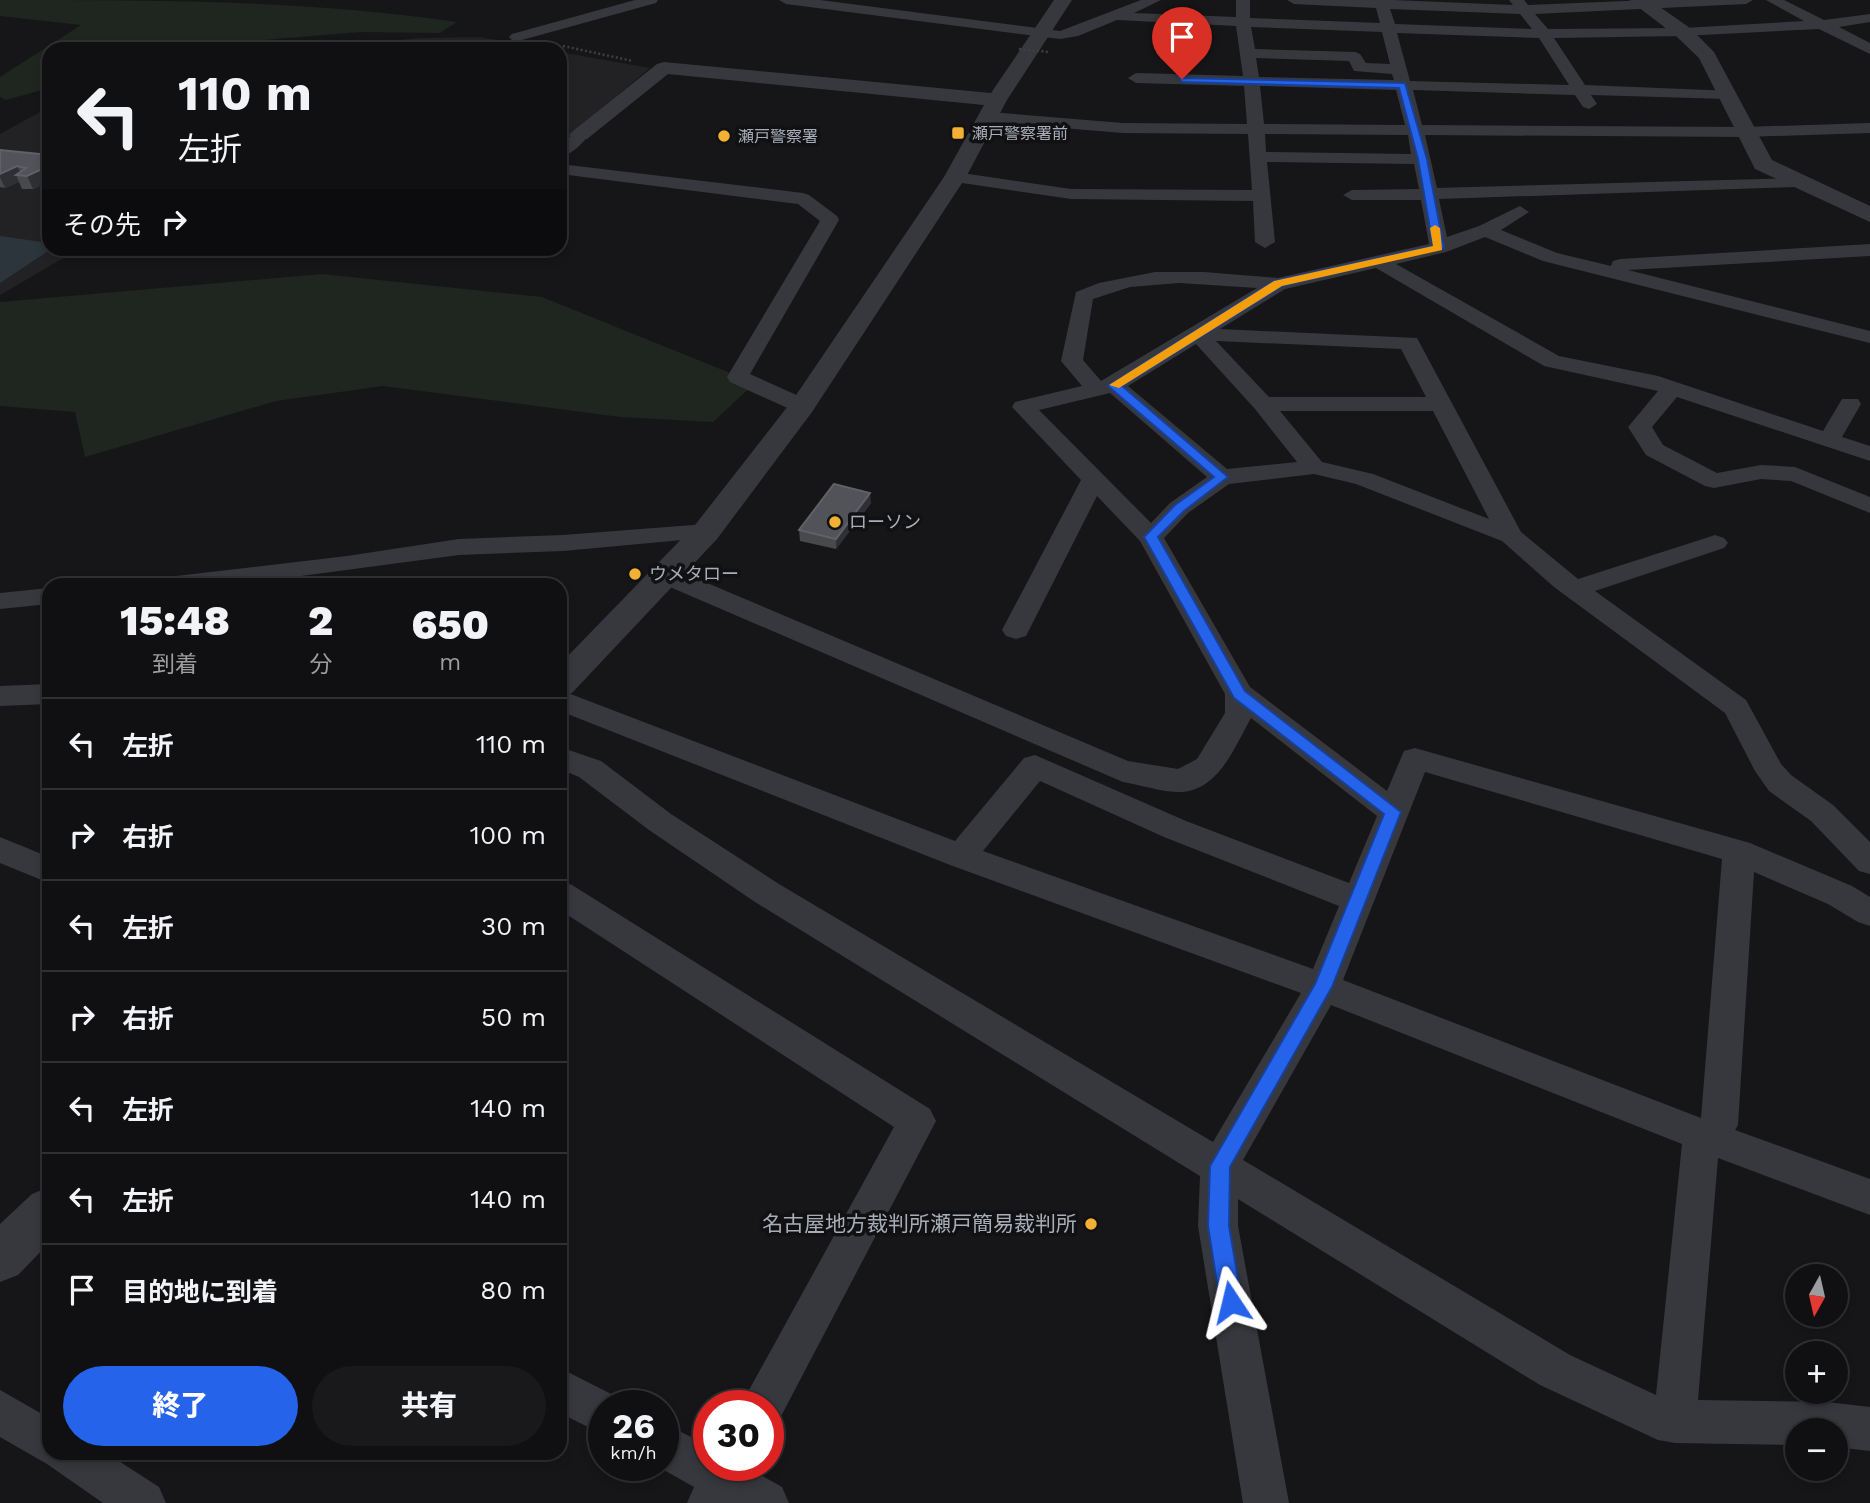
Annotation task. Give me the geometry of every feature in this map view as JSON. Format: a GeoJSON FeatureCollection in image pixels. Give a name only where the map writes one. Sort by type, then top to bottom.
{"type":"FeatureCollection","features":[{"type":"Feature","properties":{"kind":"street"},"geometry":{"type":"LineString","coordinates":[[517,37],[651,0]]}},
{"type":"Feature","properties":{"kind":"street"},"geometry":{"type":"LineString","coordinates":[[786,0],[1046,43],[1154,0]]}},
{"type":"Feature","properties":{"kind":"street"},"geometry":{"type":"LineString","coordinates":[[567,678],[706,532],[802,406],[955,177],[994,108],[1046,43],[1063,0]]}},
{"type":"Feature","properties":{"kind":"street"},"geometry":{"type":"LineString","coordinates":[[1243,0],[1243,22],[1252,81],[1261,111],[1256,129],[1265,242]]}},
{"type":"Feature","properties":{"kind":"street"},"geometry":{"type":"LineString","coordinates":[[1294,0],[1520,5],[1746,0]]}},
{"type":"Feature","properties":{"kind":"street"},"geometry":{"type":"LineString","coordinates":[[1773,0],[1870,49]]}},
{"type":"Feature","properties":{"kind":"street"},"geometry":{"type":"LineString","coordinates":[[1382,2],[1422,159],[1439,248]]}},
{"type":"Feature","properties":{"kind":"street"},"geometry":{"type":"LineString","coordinates":[[1641,2],[1683,32],[1707,56],[1744,132],[1763,164],[1870,215]]}},
{"type":"Feature","properties":{"kind":"street"},"geometry":{"type":"LineString","coordinates":[[1520,5],[1544,34],[1582,90],[1604,132]]}},
{"type":"Feature","properties":{"kind":"street"},"geometry":{"type":"LineString","coordinates":[[1113,17],[1544,34],[1683,32],[1823,24],[1870,18]]}},
{"type":"Feature","properties":{"kind":"street"},"geometry":{"type":"LineString","coordinates":[[1248,53],[1355,57],[1360,68],[1400,77]]}},
{"type":"Feature","properties":{"kind":"street"},"geometry":{"type":"LineString","coordinates":[[567,146],[664,68],[994,108],[1123,128],[1604,132],[1744,132],[1870,128]]}},
{"type":"Feature","properties":{"kind":"street"},"geometry":{"type":"LineString","coordinates":[[1136,78],[1252,81],[1400,77],[1582,90],[1727,94]]}},
{"type":"Feature","properties":{"kind":"street"},"geometry":{"type":"LineString","coordinates":[[1305,112],[1326,113],[1337,118],[1340,130]]}},
{"type":"Feature","properties":{"kind":"street"},"geometry":{"type":"LineString","coordinates":[[1259,157],[1422,159]]}},
{"type":"Feature","properties":{"kind":"street"},"geometry":{"type":"LineString","coordinates":[[567,170],[803,199],[830,220],[738,377],[802,406]]}},
{"type":"Feature","properties":{"kind":"street"},"geometry":{"type":"LineString","coordinates":[[955,177],[1071,194],[1262,196]]}},
{"type":"Feature","properties":{"kind":"street"},"geometry":{"type":"LineString","coordinates":[[1352,195],[1796,182]]}},
{"type":"Feature","properties":{"kind":"street"},"geometry":{"type":"LineString","coordinates":[[1222,477],[1072,360],[1083,296],[1105,286],[1163,276],[1201,276],[1278,284],[1439,248],[1486,230],[1520,212]]}},
{"type":"Feature","properties":{"kind":"street"},"geometry":{"type":"LineString","coordinates":[[1486,230],[1550,257],[1870,337]]}},
{"type":"Feature","properties":{"kind":"street"},"geometry":{"type":"LineString","coordinates":[[1592,268],[1870,250]]}},
{"type":"Feature","properties":{"kind":"street"},"geometry":{"type":"LineString","coordinates":[[1379,262],[1552,361],[1673,388],[1870,454]]}},
{"type":"Feature","properties":{"kind":"street"},"geometry":{"type":"LineString","coordinates":[[1278,284],[1106,388],[1023,407],[1151,537],[1239,694],[1393,812]]}},
{"type":"Feature","properties":{"kind":"street"},"geometry":{"type":"LineString","coordinates":[[1198,334],[1409,344],[1511,536]]}},
{"type":"Feature","properties":{"kind":"street"},"geometry":{"type":"LineString","coordinates":[[1198,334],[1263,404],[1314,467]]}},
{"type":"Feature","properties":{"kind":"street"},"geometry":{"type":"LineString","coordinates":[[1673,388],[1640,427],[1654,450],[1665,457],[1714,481],[1761,472],[1795,474],[1870,506]]}},
{"type":"Feature","properties":{"kind":"street"},"geometry":{"type":"LineString","coordinates":[[1263,404],[1440,404]]}},
{"type":"Feature","properties":{"kind":"street"},"geometry":{"type":"LineString","coordinates":[[1829,440],[1850,404]]}},
{"type":"Feature","properties":{"kind":"street"},"geometry":{"type":"LineString","coordinates":[[1151,537],[1179,508],[1222,477],[1314,467],[1364,479],[1511,536],[1575,589],[1736,707],[1775,777],[1822,813],[1870,862]]}},
{"type":"Feature","properties":{"kind":"street"},"geometry":{"type":"LineString","coordinates":[[1016,630],[1093,480]]}},
{"type":"Feature","properties":{"kind":"street"},"geometry":{"type":"LineString","coordinates":[[227,578],[459,547],[563,543],[706,532]]}},
{"type":"Feature","properties":{"kind":"street"},"geometry":{"type":"LineString","coordinates":[[1575,589],[1715,543]]}},
{"type":"Feature","properties":{"kind":"street"},"geometry":{"type":"LineString","coordinates":[[666,575],[1123,771],[1182,781],[1208,767],[1239,713],[1239,694]]}},
{"type":"Feature","properties":{"kind":"street"},"geometry":{"type":"LineString","coordinates":[[0,601],[42,597]]}},
{"type":"Feature","properties":{"kind":"street"},"geometry":{"type":"LineString","coordinates":[[0,696],[42,694]]}},
{"type":"Feature","properties":{"kind":"street"},"geometry":{"type":"LineString","coordinates":[[567,703],[961,856],[1323,987],[1712,1139],[1870,1197]]}},
{"type":"Feature","properties":{"kind":"street"},"geometry":{"type":"LineString","coordinates":[[1266,1503],[1218,1226],[1220,1166],[1323,987],[1415,759],[1739,852],[1840,895],[1870,913]]}},
{"type":"Feature","properties":{"kind":"street"},"geometry":{"type":"LineString","coordinates":[[567,761],[590,769],[660,822],[767,893],[1555,1370],[1658,1418],[1675,1421],[1827,1424],[1870,1429]]}},
{"type":"Feature","properties":{"kind":"street"},"geometry":{"type":"LineString","coordinates":[[961,856],[1035,766],[1175,829],[1359,900]]}},
{"type":"Feature","properties":{"kind":"street"},"geometry":{"type":"LineString","coordinates":[[0,849],[42,868]]}},
{"type":"Feature","properties":{"kind":"street"},"geometry":{"type":"LineString","coordinates":[[1675,1421],[1700,1146],[1712,1139],[1718,1125],[1739,852]]}},
{"type":"Feature","properties":{"kind":"street"},"geometry":{"type":"LineString","coordinates":[[567,898],[917,1121],[772,1390]]}},
{"type":"Feature","properties":{"kind":"street"},"geometry":{"type":"LineString","coordinates":[[0,1258],[42,1217]]}},
{"type":"Feature","properties":{"kind":"street"},"geometry":{"type":"LineString","coordinates":[[567,1393],[588,1404]]}},
{"type":"Feature","properties":{"kind":"street"},"geometry":{"type":"LineString","coordinates":[[0,1412],[42,1439]]}},
{"type":"Feature","properties":{"kind":"street"},"geometry":{"type":"LineString","coordinates":[[679,1456],[722,1482],[766,1503]]}},
{"type":"Feature","properties":{"kind":"street"},"geometry":{"type":"LineString","coordinates":[[76,1460],[143,1503]]}},
{"type":"Feature","properties":{"kind":"path"},"geometry":{"type":"LineString","coordinates":[[517,37],[541,42]]}},
{"type":"Feature","properties":{"kind":"path"},"geometry":{"type":"LineString","coordinates":[[1019,49],[1046,43]]}},
{"type":"Feature","properties":{"kind":"path"},"geometry":{"type":"LineString","coordinates":[[567,48],[664,68]]}},
{"type":"Feature","properties":{"kind":"shaded area"},"geometry":{"type":"Polygon","coordinates":[[[0,0],[172,1],[344,9],[457,22],[440,33],[360,32],[256,42],[55,42],[81,25],[0,16],[0,0]]]}},
{"type":"Feature","properties":{"kind":"shaded area"},"geometry":{"type":"Polygon","coordinates":[[[480,37],[508,42],[373,42],[480,37]]]}},
{"type":"Feature","properties":{"kind":"shaded area"},"geometry":{"type":"Polygon","coordinates":[[[42,50],[42,90],[6,100],[0,97],[0,77],[42,50]]]}},
{"type":"Feature","properties":{"kind":"shaded area"},"geometry":{"type":"Polygon","coordinates":[[[567,53],[650,68],[567,137],[567,53]]]}},
{"type":"Feature","properties":{"kind":"shaded area"},"geometry":{"type":"Polygon","coordinates":[[[42,111],[42,256],[67,256],[0,295],[0,134],[42,111]]]}},
{"type":"Feature","properties":{"kind":"shaded area"},"geometry":{"type":"Polygon","coordinates":[[[0,236],[42,242],[42,255],[0,283],[0,236]]]}},
{"type":"Feature","properties":{"kind":"shaded area"},"geometry":{"type":"Polygon","coordinates":[[[322,274],[542,297],[755,383],[713,422],[620,417],[383,386],[276,401],[85,457],[75,412],[0,406],[0,302],[322,274]]]}},
{"type":"Feature","properties":{"kind":"building"},"geometry":{"type":"Polygon","coordinates":[[[0,150],[42,154],[42,169],[27,176],[16,175],[26,168],[17,166],[0,174],[0,150]]]}},
{"type":"Feature","properties":{"kind":"building","name":"ローソン"},"geometry":{"type":"Polygon","coordinates":[[[834,484],[870,493],[836,539],[799,530],[834,484]]]}},
{"type":"Feature","properties":{"kind":"slow traffic"},"geometry":{"type":"LineString","coordinates":[[1115,385],[1278,284],[1439,248],[1435,228]]}},
{"type":"Feature","properties":{"kind":"place","name":"瀬戸警察署前"},"geometry":{"type":"Point","coordinates":[958,133]}},
{"type":"Feature","properties":{"kind":"place","name":"瀬戸警察署"},"geometry":{"type":"Point","coordinates":[724,136]}},
{"type":"Feature","properties":{"kind":"place","name":"ローソン"},"geometry":{"type":"Point","coordinates":[835,522]}},
{"type":"Feature","properties":{"kind":"place","name":"ウメタロー"},"geometry":{"type":"Point","coordinates":[635,574]}},
{"type":"Feature","properties":{"kind":"place","name":"名古屋地方裁判所瀬戸簡易裁判所"},"geometry":{"type":"Point","coordinates":[1091,1224]}},
{"type":"Feature","properties":{"kind":"route"},"geometry":{"type":"LineString","coordinates":[[1182,79],[1402,85],[1422,159],[1439,248],[1278,284],[1114,386],[1222,477],[1179,508],[1151,537],[1239,694],[1393,812],[1323,987],[1220,1166],[1218,1226],[1231,1302]]}}]}
